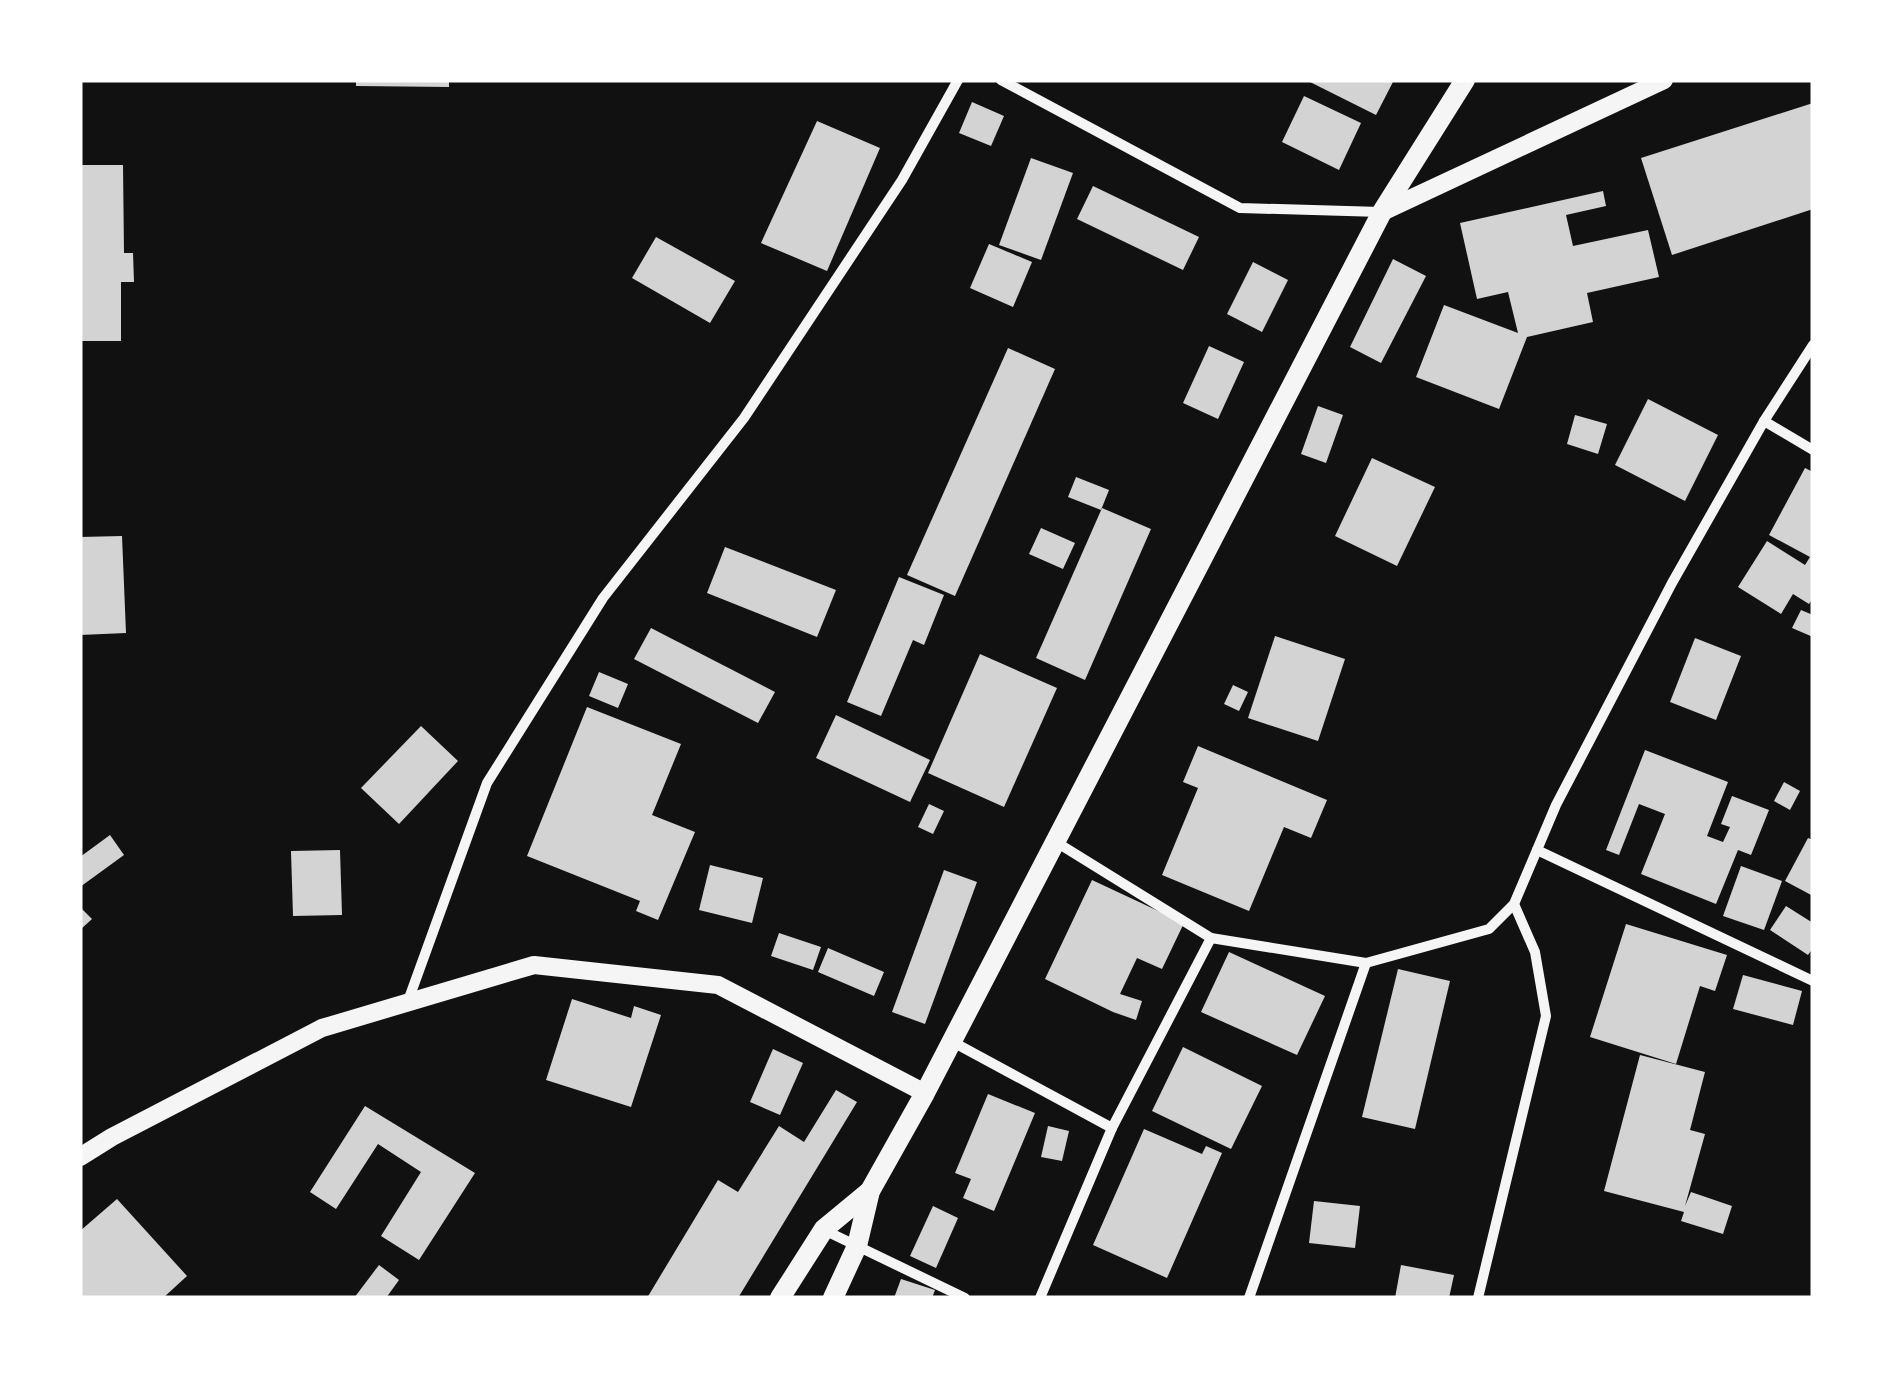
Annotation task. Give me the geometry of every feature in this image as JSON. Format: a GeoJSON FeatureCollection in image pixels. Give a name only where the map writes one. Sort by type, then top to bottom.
{"type":"FeatureCollection","features":[{"type":"Feature","properties":{"kind":"main road"},"geometry":{"type":"LineString","coordinates":[[832,1298],[858,1246],[870,1191],[1382,212],[1465,80]]}},
{"type":"Feature","properties":{"kind":"main road"},"geometry":{"type":"LineString","coordinates":[[780,1298],[824,1229],[870,1191]]}},
{"type":"Feature","properties":{"kind":"street"},"geometry":{"type":"LineString","coordinates":[[408,1002],[487,782],[603,598],[744,418],[902,180],[958,80]]}},
{"type":"Feature","properties":{"kind":"street"},"geometry":{"type":"LineString","coordinates":[[1001,80],[1240,208],[1382,212],[1664,80]]}},
{"type":"Feature","properties":{"kind":"street"},"geometry":{"type":"LineString","coordinates":[[1056,841],[1211,938],[1366,963],[1489,930],[1514,904],[1556,805],[1672,583],[1764,422],[1813,346]]}},
{"type":"Feature","properties":{"kind":"street"},"geometry":{"type":"LineString","coordinates":[[1764,422],[1813,450]]}},
{"type":"Feature","properties":{"kind":"street"},"geometry":{"type":"LineString","coordinates":[[1537,850],[1813,981]]}},
{"type":"Feature","properties":{"kind":"street"},"geometry":{"type":"LineString","coordinates":[[1478,1298],[1546,1016],[1535,952],[1514,904]]}},
{"type":"Feature","properties":{"kind":"street"},"geometry":{"type":"LineString","coordinates":[[1040,1298],[1112,1128],[1211,938]]}},
{"type":"Feature","properties":{"kind":"street"},"geometry":{"type":"LineString","coordinates":[[1249,1298],[1366,963]]}},
{"type":"Feature","properties":{"kind":"street"},"geometry":{"type":"LineString","coordinates":[[80,1158],[112,1137],[322,1028],[534,964],[718,985],[924,1092]]}},
{"type":"Feature","properties":{"kind":"street"},"geometry":{"type":"LineString","coordinates":[[951,1042],[1112,1128]]}},
{"type":"Feature","properties":{"kind":"street"},"geometry":{"type":"LineString","coordinates":[[824,1229],[964,1298]]}},
{"type":"Feature","properties":{"kind":"building"},"geometry":{"type":"Polygon","coordinates":[[[356,80],[449,80],[449,87],[356,86],[356,80]]]}},
{"type":"Feature","properties":{"kind":"building"},"geometry":{"type":"Polygon","coordinates":[[[1306,80],[1394,80],[1376,115],[1306,80]]]}},
{"type":"Feature","properties":{"kind":"building"},"geometry":{"type":"Polygon","coordinates":[[[1304,96],[1361,123],[1339,170],[1282,142],[1304,96]]]}},
{"type":"Feature","properties":{"kind":"building"},"geometry":{"type":"Polygon","coordinates":[[[972,102],[1004,116],[991,146],[959,133],[972,102]]]}},
{"type":"Feature","properties":{"kind":"building"},"geometry":{"type":"Polygon","coordinates":[[[1813,103],[1813,209],[1672,255],[1641,158],[1813,103]]]}},
{"type":"Feature","properties":{"kind":"building"},"geometry":{"type":"Polygon","coordinates":[[[817,121],[880,148],[827,271],[761,243],[817,121]]]}},
{"type":"Feature","properties":{"kind":"building"},"geometry":{"type":"Polygon","coordinates":[[[1031,158],[1073,173],[1041,260],[999,245],[1031,158]]]}},
{"type":"Feature","properties":{"kind":"building"},"geometry":{"type":"Polygon","coordinates":[[[80,165],[123,165],[124,253],[133,253],[134,282],[121,282],[121,341],[80,341],[80,165]]]}},
{"type":"Feature","properties":{"kind":"building"},"geometry":{"type":"Polygon","coordinates":[[[1093,186],[1199,237],[1183,270],[1077,219],[1093,186]]]}},
{"type":"Feature","properties":{"kind":"building"},"geometry":{"type":"Polygon","coordinates":[[[1603,191],[1606,206],[1566,215],[1573,246],[1648,230],[1659,277],[1587,293],[1593,322],[1527,337],[1499,409],[1416,377],[1444,305],[1518,333],[1508,292],[1477,299],[1460,223],[1603,191]]]}},
{"type":"Feature","properties":{"kind":"building"},"geometry":{"type":"Polygon","coordinates":[[[656,237],[735,281],[710,323],[632,278],[656,237]]]}},
{"type":"Feature","properties":{"kind":"building"},"geometry":{"type":"Polygon","coordinates":[[[989,244],[1032,262],[1013,307],[970,288],[989,244]]]}},
{"type":"Feature","properties":{"kind":"building"},"geometry":{"type":"Polygon","coordinates":[[[1393,259],[1426,276],[1381,363],[1350,347],[1393,259]]]}},
{"type":"Feature","properties":{"kind":"building"},"geometry":{"type":"Polygon","coordinates":[[[1253,262],[1288,280],[1262,332],[1227,314],[1253,262]]]}},
{"type":"Feature","properties":{"kind":"building"},"geometry":{"type":"Polygon","coordinates":[[[1209,346],[1244,362],[1218,419],[1183,403],[1209,346]]]}},
{"type":"Feature","properties":{"kind":"building"},"geometry":{"type":"Polygon","coordinates":[[[1008,348],[1055,369],[955,596],[907,575],[1008,348]]]}},
{"type":"Feature","properties":{"kind":"building"},"geometry":{"type":"Polygon","coordinates":[[[1648,399],[1718,435],[1685,501],[1615,465],[1648,399]]]}},
{"type":"Feature","properties":{"kind":"building"},"geometry":{"type":"Polygon","coordinates":[[[1318,406],[1343,415],[1326,463],[1301,454],[1318,406]]]}},
{"type":"Feature","properties":{"kind":"building"},"geometry":{"type":"Polygon","coordinates":[[[1575,415],[1607,424],[1598,454],[1567,444],[1575,415]]]}},
{"type":"Feature","properties":{"kind":"building"},"geometry":{"type":"Polygon","coordinates":[[[1372,458],[1435,487],[1397,566],[1335,536],[1372,458]]]}},
{"type":"Feature","properties":{"kind":"building"},"geometry":{"type":"Polygon","coordinates":[[[1805,468],[1813,472],[1813,598],[1809,604],[1793,594],[1781,614],[1738,587],[1767,541],[1805,565],[1810,557],[1769,535],[1805,468]]]}},
{"type":"Feature","properties":{"kind":"building"},"geometry":{"type":"Polygon","coordinates":[[[1076,477],[1109,490],[1101,510],[1068,497],[1076,477]]]}},
{"type":"Feature","properties":{"kind":"building"},"geometry":{"type":"Polygon","coordinates":[[[1102,508],[1151,529],[1085,680],[1036,658],[1102,508]]]}},
{"type":"Feature","properties":{"kind":"building"},"geometry":{"type":"Polygon","coordinates":[[[1041,528],[1075,543],[1063,569],[1029,554],[1041,528]]]}},
{"type":"Feature","properties":{"kind":"building"},"geometry":{"type":"Polygon","coordinates":[[[122,536],[126,633],[80,635],[80,537],[122,536]]]}},
{"type":"Feature","properties":{"kind":"building"},"geometry":{"type":"Polygon","coordinates":[[[725,547],[836,590],[817,637],[707,593],[725,547]]]}},
{"type":"Feature","properties":{"kind":"building"},"geometry":{"type":"Polygon","coordinates":[[[899,577],[944,595],[924,645],[913,640],[881,716],[847,702],[899,577]]]}},
{"type":"Feature","properties":{"kind":"building"},"geometry":{"type":"Polygon","coordinates":[[[1801,610],[1813,615],[1813,637],[1792,628],[1801,610]]]}},
{"type":"Feature","properties":{"kind":"building"},"geometry":{"type":"Polygon","coordinates":[[[651,628],[775,692],[758,723],[634,659],[651,628]]]}},
{"type":"Feature","properties":{"kind":"building"},"geometry":{"type":"Polygon","coordinates":[[[1275,636],[1345,659],[1318,741],[1248,718],[1275,636]]]}},
{"type":"Feature","properties":{"kind":"building"},"geometry":{"type":"Polygon","coordinates":[[[1695,638],[1741,656],[1716,720],[1670,702],[1695,638]]]}},
{"type":"Feature","properties":{"kind":"building"},"geometry":{"type":"Polygon","coordinates":[[[980,654],[1057,688],[1004,807],[928,773],[980,654]]]}},
{"type":"Feature","properties":{"kind":"building"},"geometry":{"type":"Polygon","coordinates":[[[599,672],[628,684],[618,708],[589,696],[599,672]]]}},
{"type":"Feature","properties":{"kind":"building"},"geometry":{"type":"Polygon","coordinates":[[[1233,685],[1248,692],[1239,711],[1224,704],[1233,685]]]}},
{"type":"Feature","properties":{"kind":"building"},"geometry":{"type":"Polygon","coordinates":[[[587,707],[681,744],[652,815],[695,832],[658,920],[636,911],[640,901],[527,856],[587,707]]]}},
{"type":"Feature","properties":{"kind":"building"},"geometry":{"type":"Polygon","coordinates":[[[836,715],[930,760],[910,802],[816,758],[836,715]]]}},
{"type":"Feature","properties":{"kind":"building"},"geometry":{"type":"Polygon","coordinates":[[[421,726],[458,761],[399,824],[361,788],[421,726]]]}},
{"type":"Feature","properties":{"kind":"building"},"geometry":{"type":"Polygon","coordinates":[[[1198,746],[1327,800],[1311,838],[1284,827],[1249,911],[1162,875],[1198,788],[1183,782],[1198,746]]]}},
{"type":"Feature","properties":{"kind":"building"},"geometry":{"type":"Polygon","coordinates":[[[1645,750],[1728,782],[1707,836],[1723,842],[1730,827],[1721,824],[1732,796],[1769,810],[1751,855],[1738,850],[1716,904],[1641,874],[1665,814],[1639,804],[1619,855],[1606,850],[1645,750]]]}},
{"type":"Feature","properties":{"kind":"building"},"geometry":{"type":"Polygon","coordinates":[[[1784,782],[1800,791],[1790,810],[1774,801],[1784,782]]]}},
{"type":"Feature","properties":{"kind":"building"},"geometry":{"type":"Polygon","coordinates":[[[929,804],[944,811],[933,834],[918,827],[929,804]]]}},
{"type":"Feature","properties":{"kind":"building"},"geometry":{"type":"Polygon","coordinates":[[[110,835],[124,855],[80,887],[80,857],[110,835]]]}},
{"type":"Feature","properties":{"kind":"building"},"geometry":{"type":"Polygon","coordinates":[[[1808,838],[1813,840],[1813,896],[1785,881],[1808,838]]]}},
{"type":"Feature","properties":{"kind":"building"},"geometry":{"type":"Polygon","coordinates":[[[340,850],[342,915],[293,916],[291,851],[340,850]]]}},
{"type":"Feature","properties":{"kind":"building"},"geometry":{"type":"Polygon","coordinates":[[[710,865],[763,878],[752,923],[699,910],[710,865]]]}},
{"type":"Feature","properties":{"kind":"building"},"geometry":{"type":"Polygon","coordinates":[[[1741,866],[1782,881],[1764,930],[1723,916],[1741,866]]]}},
{"type":"Feature","properties":{"kind":"building"},"geometry":{"type":"Polygon","coordinates":[[[944,870],[977,882],[925,1024],[892,1012],[944,870]]]}},
{"type":"Feature","properties":{"kind":"building"},"geometry":{"type":"Polygon","coordinates":[[[1092,880],[1184,923],[1162,969],[1137,958],[1120,994],[1142,1001],[1136,1020],[1045,979],[1092,880]]]}},
{"type":"Feature","properties":{"kind":"building"},"geometry":{"type":"Polygon","coordinates":[[[1786,906],[1813,923],[1813,948],[1808,955],[1770,930],[1786,906]]]}},
{"type":"Feature","properties":{"kind":"building"},"geometry":{"type":"Polygon","coordinates":[[[80,907],[92,919],[80,930],[80,907]]]}},
{"type":"Feature","properties":{"kind":"building"},"geometry":{"type":"Polygon","coordinates":[[[1626,924],[1727,955],[1715,991],[1700,986],[1676,1064],[1590,1037],[1626,924]]]}},
{"type":"Feature","properties":{"kind":"building"},"geometry":{"type":"Polygon","coordinates":[[[779,933],[821,947],[813,970],[771,956],[779,933]]]}},
{"type":"Feature","properties":{"kind":"building"},"geometry":{"type":"Polygon","coordinates":[[[828,948],[884,972],[874,996],[818,972],[828,948]]]}},
{"type":"Feature","properties":{"kind":"building"},"geometry":{"type":"Polygon","coordinates":[[[1229,952],[1325,996],[1297,1055],[1201,1012],[1229,952]]]}},
{"type":"Feature","properties":{"kind":"building"},"geometry":{"type":"Polygon","coordinates":[[[1398,969],[1450,981],[1415,1129],[1362,1117],[1398,969]]]}},
{"type":"Feature","properties":{"kind":"building"},"geometry":{"type":"Polygon","coordinates":[[[1743,975],[1802,991],[1793,1025],[1733,1009],[1743,975]]]}},
{"type":"Feature","properties":{"kind":"building"},"geometry":{"type":"Polygon","coordinates":[[[572,999],[631,1018],[634,1006],[661,1015],[631,1107],[546,1080],[572,999]]]}},
{"type":"Feature","properties":{"kind":"building"},"geometry":{"type":"Polygon","coordinates":[[[1183,1047],[1262,1086],[1231,1149],[1152,1111],[1183,1047]]]}},
{"type":"Feature","properties":{"kind":"building"},"geometry":{"type":"Polygon","coordinates":[[[773,1049],[803,1063],[780,1115],[750,1102],[773,1049]]]}},
{"type":"Feature","properties":{"kind":"building"},"geometry":{"type":"Polygon","coordinates":[[[1640,1055],[1705,1072],[1690,1130],[1705,1134],[1685,1206],[1691,1192],[1732,1206],[1723,1234],[1681,1221],[1684,1212],[1604,1191],[1640,1055]]]}},
{"type":"Feature","properties":{"kind":"building"},"geometry":{"type":"Polygon","coordinates":[[[836,1090],[857,1102],[738,1298],[647,1298],[718,1180],[738,1192],[779,1126],[804,1142],[836,1090]]]}},
{"type":"Feature","properties":{"kind":"building"},"geometry":{"type":"Polygon","coordinates":[[[988,1094],[1035,1113],[994,1211],[963,1198],[971,1179],[955,1173],[988,1094]]]}},
{"type":"Feature","properties":{"kind":"building"},"geometry":{"type":"Polygon","coordinates":[[[365,1106],[475,1173],[419,1260],[381,1236],[421,1172],[378,1144],[336,1209],[310,1192],[365,1106]]]}},
{"type":"Feature","properties":{"kind":"building"},"geometry":{"type":"Polygon","coordinates":[[[1048,1126],[1069,1131],[1062,1161],[1041,1157],[1048,1126]]]}},
{"type":"Feature","properties":{"kind":"building"},"geometry":{"type":"Polygon","coordinates":[[[1144,1129],[1202,1154],[1206,1146],[1222,1153],[1167,1278],[1093,1245],[1144,1129]]]}},
{"type":"Feature","properties":{"kind":"building"},"geometry":{"type":"Polygon","coordinates":[[[117,1199],[187,1276],[163,1298],[80,1298],[80,1231],[117,1199]]]}},
{"type":"Feature","properties":{"kind":"building"},"geometry":{"type":"Polygon","coordinates":[[[1314,1201],[1360,1206],[1355,1248],[1309,1243],[1314,1201]]]}},
{"type":"Feature","properties":{"kind":"building"},"geometry":{"type":"Polygon","coordinates":[[[933,1206],[958,1218],[936,1268],[910,1256],[933,1206]]]}},
{"type":"Feature","properties":{"kind":"building"},"geometry":{"type":"Polygon","coordinates":[[[379,1265],[399,1280],[386,1298],[354,1298],[379,1265]]]}},
{"type":"Feature","properties":{"kind":"building"},"geometry":{"type":"Polygon","coordinates":[[[1401,1265],[1454,1275],[1449,1298],[1395,1298],[1401,1265]]]}},
{"type":"Feature","properties":{"kind":"building"},"geometry":{"type":"Polygon","coordinates":[[[901,1279],[935,1290],[932,1298],[894,1298],[901,1279]]]}}]}
